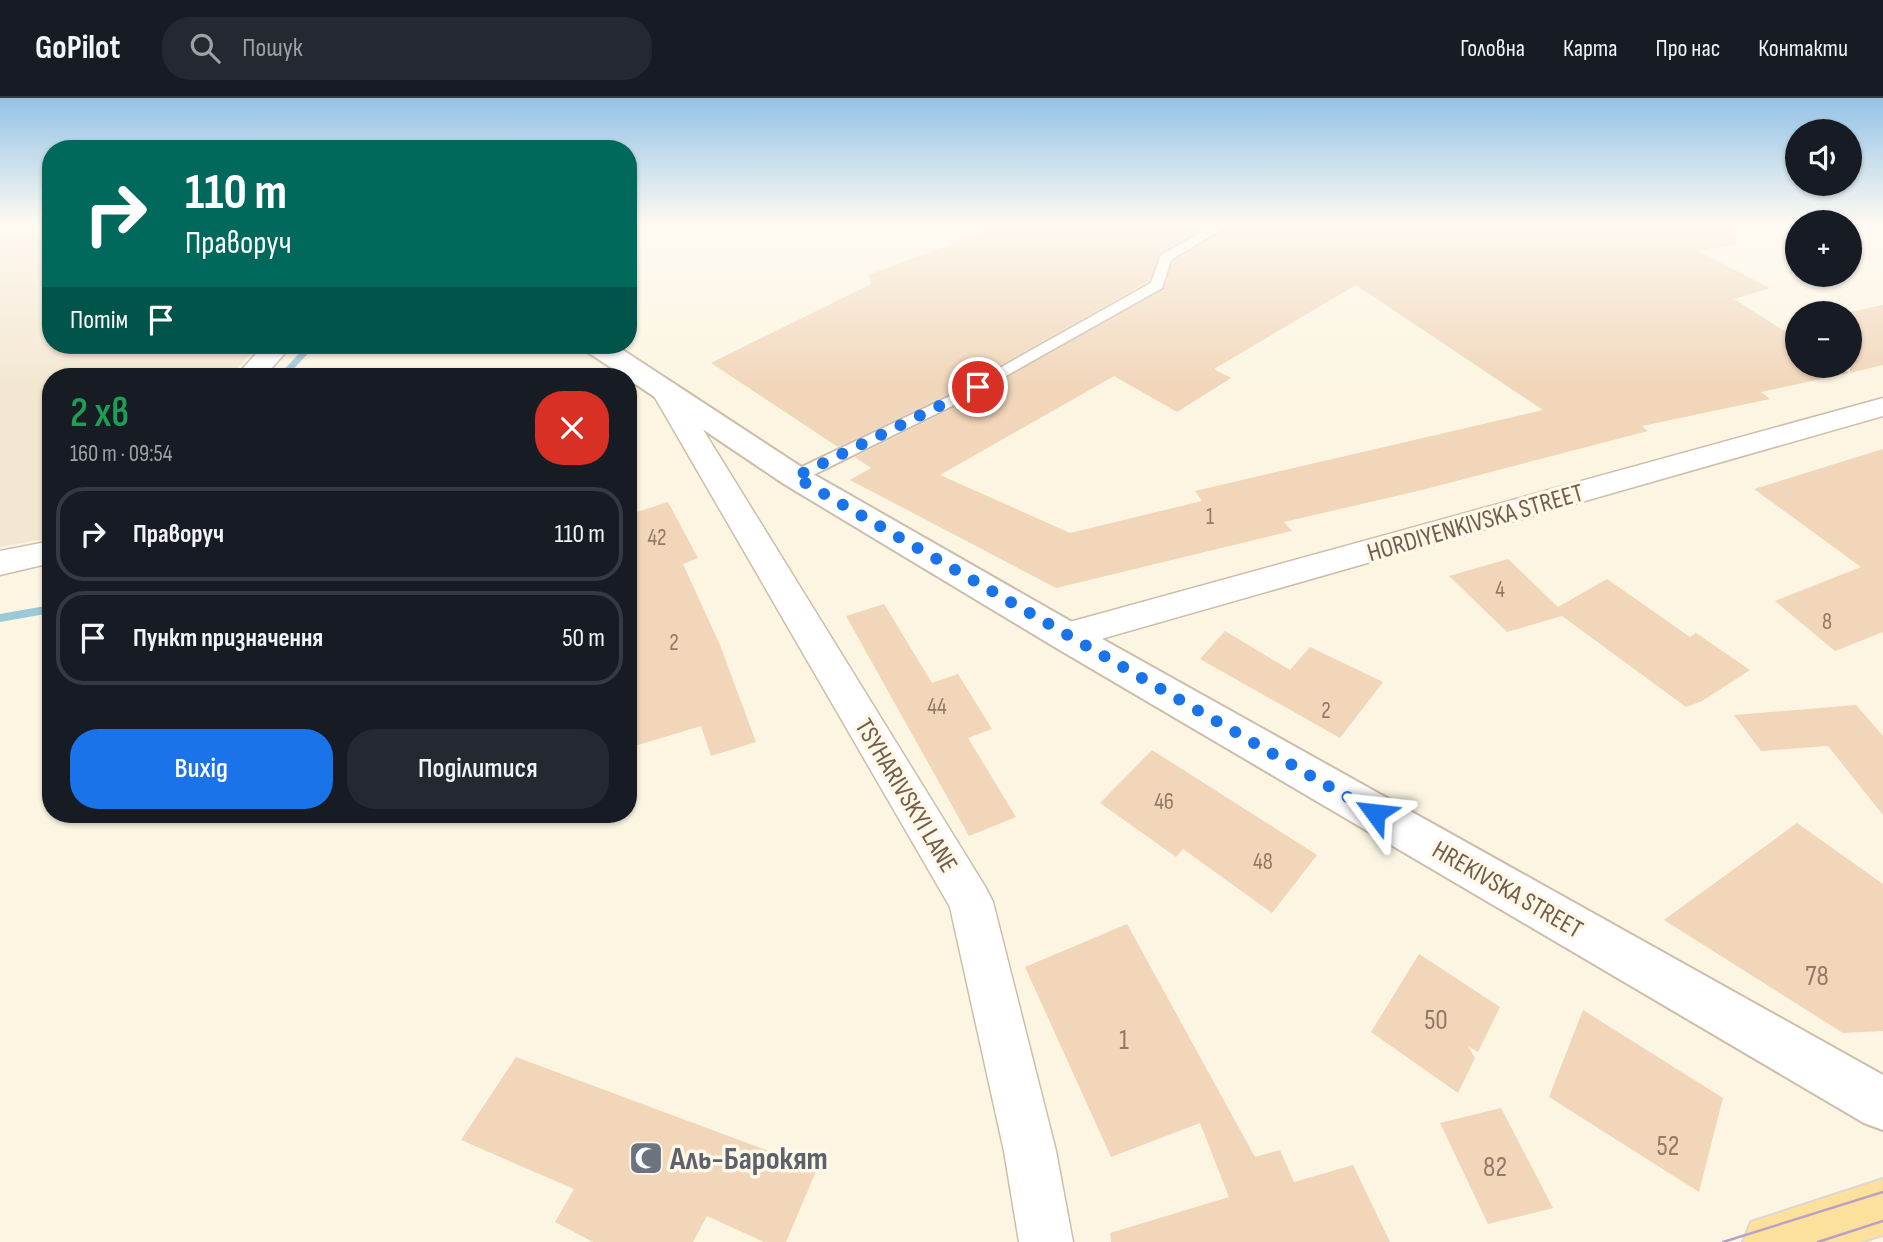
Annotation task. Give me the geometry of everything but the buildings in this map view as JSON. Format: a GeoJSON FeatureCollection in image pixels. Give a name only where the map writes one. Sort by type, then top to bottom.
{"type":"FeatureCollection","features":[{"type":"Feature","properties":{"kind":"main road"},"geometry":{"type":"LineString","coordinates":[[1771,1242],[1883,1207]]}},
{"type":"Feature","properties":{"kind":"street"},"geometry":{"type":"LineString","coordinates":[[257,368],[271,354]]}},
{"type":"Feature","properties":{"kind":"street","name":"HREKIVSKA STREET"},"geometry":{"type":"LineString","coordinates":[[610,354],[632,368]]}},
{"type":"Feature","properties":{"kind":"street","name":"HREKIVSKA STREET"},"geometry":{"type":"LineString","coordinates":[[637,372],[795,477],[1066,636],[1883,1104]]}},
{"type":"Feature","properties":{"kind":"street","name":"TSYHARIVSKYI LANE"},"geometry":{"type":"LineString","coordinates":[[664,389],[971,902],[1030,1151],[1046,1242]]}},
{"type":"Feature","properties":{"kind":"street","name":"HORDIYENKIVSKA STREET"},"geometry":{"type":"LineString","coordinates":[[1066,636],[1883,407]]}},
{"type":"Feature","properties":{"kind":"street"},"geometry":{"type":"LineString","coordinates":[[0,563],[42,554]]}},
{"type":"Feature","properties":{"kind":"lane"},"geometry":{"type":"LineString","coordinates":[[795,477],[953,400],[1157,285],[1159,278]]}},
{"type":"Feature","properties":{"kind":"shaded area"},"geometry":{"type":"Polygon","coordinates":[[[0,278],[42,278],[42,354],[251,354],[237,368],[42,368],[42,540],[0,547],[0,278]]]}},
{"type":"Feature","properties":{"kind":"waterway"},"geometry":{"type":"LineString","coordinates":[[290,368],[303,354]]}},
{"type":"Feature","properties":{"kind":"waterway"},"geometry":{"type":"LineString","coordinates":[[0,618],[42,611]]}},
{"type":"Feature","properties":{"kind":"tram line"},"geometry":{"type":"LineString","coordinates":[[1723,1242],[1883,1192]]}},
{"type":"Feature","properties":{"kind":"tram line"},"geometry":{"type":"LineString","coordinates":[[1818,1242],[1883,1221]]}},
{"type":"Feature","properties":{"kind":"place","name":"Аль-Барокят"},"geometry":{"type":"Point","coordinates":[646,1158]}},
{"type":"Feature","properties":{"kind":"route"},"geometry":{"type":"LineString","coordinates":[[978,387],[795,477],[1375,813]]}}]}
